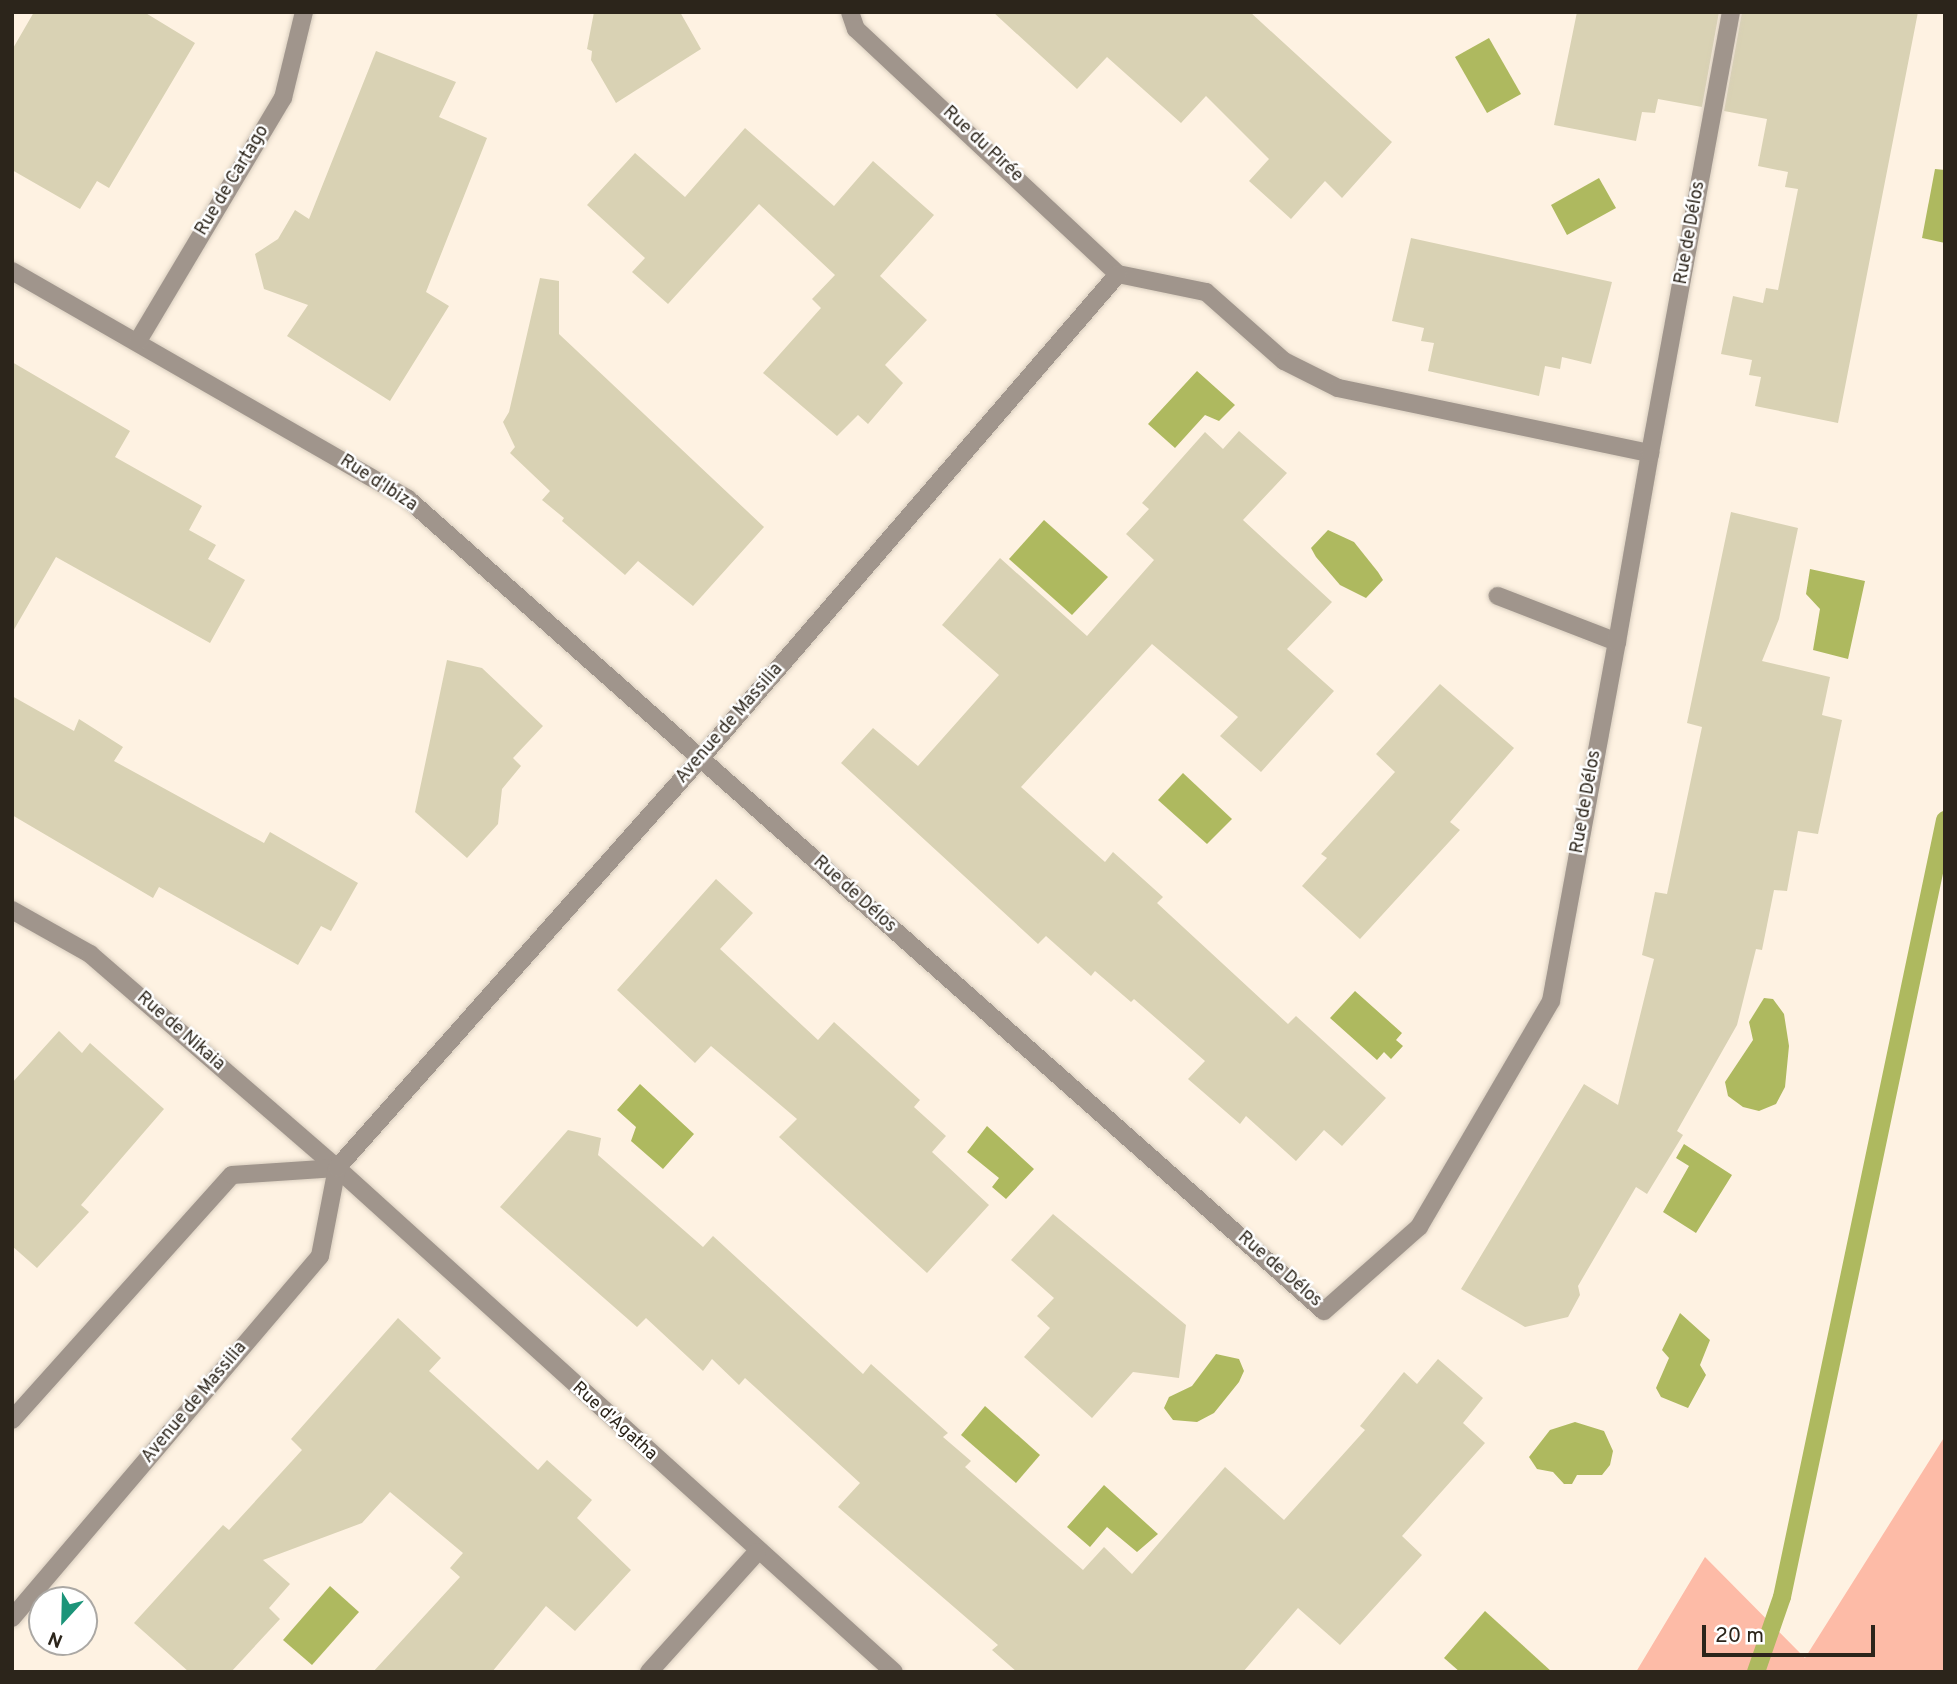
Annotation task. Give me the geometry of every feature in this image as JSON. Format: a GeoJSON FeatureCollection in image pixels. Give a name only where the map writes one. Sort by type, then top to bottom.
{"type":"FeatureCollection","features":[{"type":"Feature","properties":{"kind":"street","name":"Rue de Cartago"},"geometry":{"type":"LineString","coordinates":[[138,341],[283,98],[304,12]]}},
{"type":"Feature","properties":{"kind":"street","name":"Rue du Pirée"},"geometry":{"type":"LineString","coordinates":[[850,12],[856,29],[1118,274]]}},
{"type":"Feature","properties":{"kind":"street","name":"Rue de Délos"},"geometry":{"type":"LineString","coordinates":[[700,759],[1324,1311],[1419,1227],[1551,1001],[1731,12]]}},
{"type":"Feature","properties":{"kind":"street","name":"Rue d'Ibiza"},"geometry":{"type":"LineString","coordinates":[[12,271],[138,341],[408,499],[700,759]]}},
{"type":"Feature","properties":{"kind":"street"},"geometry":{"type":"LineString","coordinates":[[1118,274],[1206,292],[1284,361],[1338,388],[1650,453]]}},
{"type":"Feature","properties":{"kind":"street","name":"Avenue de Massilia"},"geometry":{"type":"LineString","coordinates":[[12,1618],[320,1256],[337,1168],[700,759],[1118,274]]}},
{"type":"Feature","properties":{"kind":"street"},"geometry":{"type":"LineString","coordinates":[[1498,596],[1616,642]]}},
{"type":"Feature","properties":{"kind":"street","name":"Rue de Nikaia"},"geometry":{"type":"LineString","coordinates":[[12,910],[90,954],[337,1168]]}},
{"type":"Feature","properties":{"kind":"street"},"geometry":{"type":"LineString","coordinates":[[12,1420],[232,1175],[337,1168]]}},
{"type":"Feature","properties":{"kind":"street","name":"Rue d'Agatha"},"geometry":{"type":"LineString","coordinates":[[337,1168],[757,1552],[894,1672]]}},
{"type":"Feature","properties":{"kind":"street"},"geometry":{"type":"LineString","coordinates":[[649,1672],[757,1552]]}},
{"type":"Feature","properties":{"kind":"shaded area"},"geometry":{"type":"Polygon","coordinates":[[[1489,38],[1521,94],[1487,113],[1455,57],[1489,38]]]}},
{"type":"Feature","properties":{"kind":"shaded area"},"geometry":{"type":"Polygon","coordinates":[[[1935,169],[1945,170],[1945,243],[1922,238],[1935,169]]]}},
{"type":"Feature","properties":{"kind":"shaded area"},"geometry":{"type":"Polygon","coordinates":[[[1599,178],[1616,208],[1567,235],[1551,205],[1599,178]]]}},
{"type":"Feature","properties":{"kind":"shaded area"},"geometry":{"type":"Polygon","coordinates":[[[1197,371],[1235,405],[1219,421],[1205,415],[1175,448],[1148,424],[1197,371]]]}},
{"type":"Feature","properties":{"kind":"shaded area"},"geometry":{"type":"Polygon","coordinates":[[[1044,520],[1108,577],[1072,615],[1009,559],[1044,520]]]}},
{"type":"Feature","properties":{"kind":"shaded area"},"geometry":{"type":"Polygon","coordinates":[[[1328,530],[1354,542],[1383,580],[1366,598],[1340,585],[1316,557],[1311,548],[1328,530]]]}},
{"type":"Feature","properties":{"kind":"shaded area"},"geometry":{"type":"Polygon","coordinates":[[[1810,569],[1865,581],[1848,659],[1813,650],[1820,609],[1806,594],[1810,569]]]}},
{"type":"Feature","properties":{"kind":"shaded area"},"geometry":{"type":"Polygon","coordinates":[[[1183,773],[1232,819],[1207,844],[1158,800],[1183,773]]]}},
{"type":"Feature","properties":{"kind":"shaded area"},"geometry":{"type":"Polygon","coordinates":[[[1355,991],[1402,1033],[1396,1040],[1403,1046],[1391,1059],[1384,1052],[1377,1060],[1330,1018],[1355,991]]]}},
{"type":"Feature","properties":{"kind":"shaded area"},"geometry":{"type":"Polygon","coordinates":[[[1764,998],[1773,999],[1784,1014],[1789,1046],[1785,1087],[1776,1104],[1759,1111],[1743,1107],[1728,1096],[1725,1082],[1753,1040],[1749,1022],[1764,998]]]}},
{"type":"Feature","properties":{"kind":"shaded area"},"geometry":{"type":"Polygon","coordinates":[[[640,1084],[694,1134],[663,1169],[631,1141],[636,1127],[617,1110],[640,1084]]]}},
{"type":"Feature","properties":{"kind":"shaded area"},"geometry":{"type":"Polygon","coordinates":[[[987,1126],[1034,1169],[1006,1199],[992,1187],[999,1178],[967,1152],[987,1126]]]}},
{"type":"Feature","properties":{"kind":"shaded area"},"geometry":{"type":"Polygon","coordinates":[[[1684,1144],[1732,1175],[1696,1233],[1663,1212],[1689,1166],[1676,1158],[1684,1144]]]}},
{"type":"Feature","properties":{"kind":"shaded area"},"geometry":{"type":"Polygon","coordinates":[[[1680,1313],[1710,1340],[1700,1365],[1706,1375],[1688,1408],[1661,1397],[1656,1388],[1669,1358],[1662,1350],[1680,1313]]]}},
{"type":"Feature","properties":{"kind":"shaded area"},"geometry":{"type":"Polygon","coordinates":[[[1216,1354],[1239,1359],[1244,1371],[1239,1382],[1214,1413],[1197,1422],[1173,1420],[1164,1408],[1169,1397],[1192,1386],[1216,1354]]]}},
{"type":"Feature","properties":{"kind":"shaded area"},"geometry":{"type":"Polygon","coordinates":[[[985,1406],[1040,1455],[1016,1483],[961,1435],[985,1406]]]}},
{"type":"Feature","properties":{"kind":"shaded area"},"geometry":{"type":"Polygon","coordinates":[[[1575,1422],[1604,1431],[1613,1451],[1610,1465],[1602,1475],[1577,1475],[1572,1484],[1564,1484],[1553,1472],[1537,1469],[1529,1457],[1550,1430],[1575,1422]]]}},
{"type":"Feature","properties":{"kind":"shaded area"},"geometry":{"type":"Polygon","coordinates":[[[1945,1436],[1945,1672],[1636,1672],[1705,1557],[1805,1658],[1945,1436]]]}},
{"type":"Feature","properties":{"kind":"shaded area"},"geometry":{"type":"Polygon","coordinates":[[[1104,1485],[1158,1534],[1137,1552],[1107,1527],[1090,1547],[1067,1527],[1104,1485]]]}},
{"type":"Feature","properties":{"kind":"shaded area"},"geometry":{"type":"Polygon","coordinates":[[[330,1586],[359,1612],[312,1665],[283,1640],[330,1586]]]}},
{"type":"Feature","properties":{"kind":"shaded area"},"geometry":{"type":"Polygon","coordinates":[[[1485,1611],[1552,1672],[1460,1672],[1444,1658],[1485,1611]]]}},
{"type":"Feature","properties":{"kind":"building"},"geometry":{"type":"Polygon","coordinates":[[[34,12],[144,12],[195,43],[109,188],[97,181],[80,209],[12,170],[12,50],[34,12]]]}},
{"type":"Feature","properties":{"kind":"building"},"geometry":{"type":"Polygon","coordinates":[[[594,12],[680,12],[701,49],[616,103],[591,60],[592,51],[587,49],[594,12]]]}},
{"type":"Feature","properties":{"kind":"building"},"geometry":{"type":"Polygon","coordinates":[[[993,12],[1250,12],[1392,142],[1342,198],[1325,181],[1291,219],[1249,181],[1269,159],[1206,96],[1181,123],[1107,57],[1077,89],[993,12]]]}},
{"type":"Feature","properties":{"kind":"building"},"geometry":{"type":"Polygon","coordinates":[[[1577,12],[1719,12],[1702,107],[1658,99],[1655,113],[1642,112],[1636,141],[1554,125],[1577,12]]]}},
{"type":"Feature","properties":{"kind":"building"},"geometry":{"type":"Polygon","coordinates":[[[1742,12],[1918,12],[1838,423],[1755,406],[1761,377],[1749,375],[1752,360],[1721,354],[1733,296],[1763,303],[1766,288],[1778,290],[1798,189],[1785,187],[1788,172],[1758,166],[1767,119],[1724,111],[1742,12]]]}},
{"type":"Feature","properties":{"kind":"building"},"geometry":{"type":"Polygon","coordinates":[[[376,51],[456,82],[439,117],[487,138],[426,292],[449,306],[390,401],[287,336],[308,305],[264,289],[255,254],[278,239],[295,210],[309,219],[376,51]]]}},
{"type":"Feature","properties":{"kind":"building"},"geometry":{"type":"Polygon","coordinates":[[[745,128],[834,206],[873,161],[934,215],[880,276],[927,320],[885,365],[903,383],[868,424],[858,415],[837,436],[763,373],[821,308],[812,299],[835,275],[759,204],[668,304],[632,272],[645,258],[587,205],[635,153],[685,197],[745,128]]]}},
{"type":"Feature","properties":{"kind":"building"},"geometry":{"type":"Polygon","coordinates":[[[1411,238],[1612,282],[1591,364],[1562,357],[1560,369],[1545,366],[1539,396],[1428,371],[1434,343],[1421,341],[1424,328],[1392,321],[1411,238]]]}},
{"type":"Feature","properties":{"kind":"building"},"geometry":{"type":"Polygon","coordinates":[[[540,278],[559,281],[559,334],[764,527],[693,606],[638,561],[625,575],[562,521],[564,518],[542,500],[550,491],[510,453],[515,447],[503,422],[509,412],[540,278]]]}},
{"type":"Feature","properties":{"kind":"building"},"geometry":{"type":"Polygon","coordinates":[[[12,362],[130,431],[115,457],[202,506],[189,530],[216,545],[208,559],[245,580],[210,643],[56,557],[12,633],[12,362]]]}},
{"type":"Feature","properties":{"kind":"building"},"geometry":{"type":"Polygon","coordinates":[[[1239,431],[1287,473],[1243,520],[1332,602],[1287,649],[1334,691],[1261,772],[1220,736],[1238,717],[1152,644],[1021,787],[1105,862],[1113,852],[1163,897],[1157,903],[1288,1024],[1296,1016],[1386,1098],[1342,1146],[1324,1130],[1296,1161],[1246,1116],[1240,1124],[1188,1079],[1205,1061],[1134,999],[1131,1002],[1095,971],[1091,976],[1046,936],[1038,944],[841,763],[873,728],[918,766],[999,675],[942,625],[1000,558],[1087,636],[1154,560],[1126,534],[1149,509],[1142,503],[1205,432],[1223,449],[1239,431]]]}},
{"type":"Feature","properties":{"kind":"building"},"geometry":{"type":"Polygon","coordinates":[[[1731,512],[1798,528],[1779,619],[1762,661],[1830,677],[1822,715],[1842,720],[1818,834],[1798,831],[1787,891],[1774,890],[1762,950],[1756,949],[1737,1025],[1677,1131],[1683,1135],[1647,1194],[1636,1187],[1578,1286],[1580,1295],[1568,1317],[1525,1327],[1461,1289],[1584,1084],[1618,1105],[1654,959],[1642,955],[1655,892],[1667,894],[1702,727],[1687,723],[1731,512]]]}},
{"type":"Feature","properties":{"kind":"building"},"geometry":{"type":"Polygon","coordinates":[[[447,660],[482,668],[543,726],[513,758],[521,766],[502,789],[498,824],[467,858],[415,812],[447,660]]]}},
{"type":"Feature","properties":{"kind":"building"},"geometry":{"type":"Polygon","coordinates":[[[1440,684],[1514,748],[1450,822],[1460,830],[1360,939],[1302,886],[1327,858],[1321,854],[1395,772],[1376,754],[1440,684]]]}},
{"type":"Feature","properties":{"kind":"building"},"geometry":{"type":"Polygon","coordinates":[[[12,696],[74,731],[79,719],[123,747],[114,761],[264,843],[270,832],[358,883],[331,931],[321,926],[298,965],[159,887],[153,898],[12,815],[12,696]]]}},
{"type":"Feature","properties":{"kind":"building"},"geometry":{"type":"Polygon","coordinates":[[[716,879],[753,913],[720,949],[818,1040],[834,1022],[920,1100],[914,1107],[946,1136],[932,1152],[989,1205],[927,1273],[779,1137],[797,1119],[711,1046],[695,1063],[617,990],[716,879]]]}},
{"type":"Feature","properties":{"kind":"building"},"geometry":{"type":"Polygon","coordinates":[[[59,1031],[82,1053],[90,1043],[164,1109],[81,1205],[89,1212],[37,1268],[12,1246],[12,1083],[59,1031]]]}},
{"type":"Feature","properties":{"kind":"building"},"geometry":{"type":"Polygon","coordinates":[[[568,1130],[601,1138],[598,1155],[703,1247],[713,1236],[863,1374],[871,1364],[948,1433],[943,1437],[971,1461],[965,1467],[1083,1570],[1104,1547],[1132,1574],[1225,1467],[1284,1520],[1365,1430],[1360,1426],[1404,1372],[1417,1384],[1438,1359],[1483,1398],[1463,1423],[1485,1443],[1402,1536],[1422,1555],[1340,1645],[1298,1608],[1243,1672],[1017,1672],[992,1650],[998,1645],[838,1507],[860,1483],[745,1378],[739,1385],[712,1359],[703,1371],[646,1318],[637,1327],[500,1207],[568,1130]]]}},
{"type":"Feature","properties":{"kind":"building"},"geometry":{"type":"Polygon","coordinates":[[[1053,1214],[1186,1325],[1179,1378],[1133,1372],[1092,1418],[1024,1357],[1050,1328],[1037,1316],[1054,1298],[1011,1260],[1053,1214]]]}},
{"type":"Feature","properties":{"kind":"building"},"geometry":{"type":"Polygon","coordinates":[[[398,1318],[441,1358],[429,1371],[538,1470],[547,1460],[592,1500],[577,1518],[631,1570],[575,1631],[546,1606],[492,1672],[373,1672],[460,1577],[450,1568],[463,1553],[390,1492],[362,1523],[263,1560],[290,1584],[269,1608],[280,1619],[231,1672],[189,1672],[134,1623],[223,1525],[229,1530],[302,1450],[291,1439],[398,1318]]]}},
{"type":"Feature","properties":{"kind":"waterway"},"geometry":{"type":"LineString","coordinates":[[1756,1672],[1782,1597],[1945,820]]}}]}
